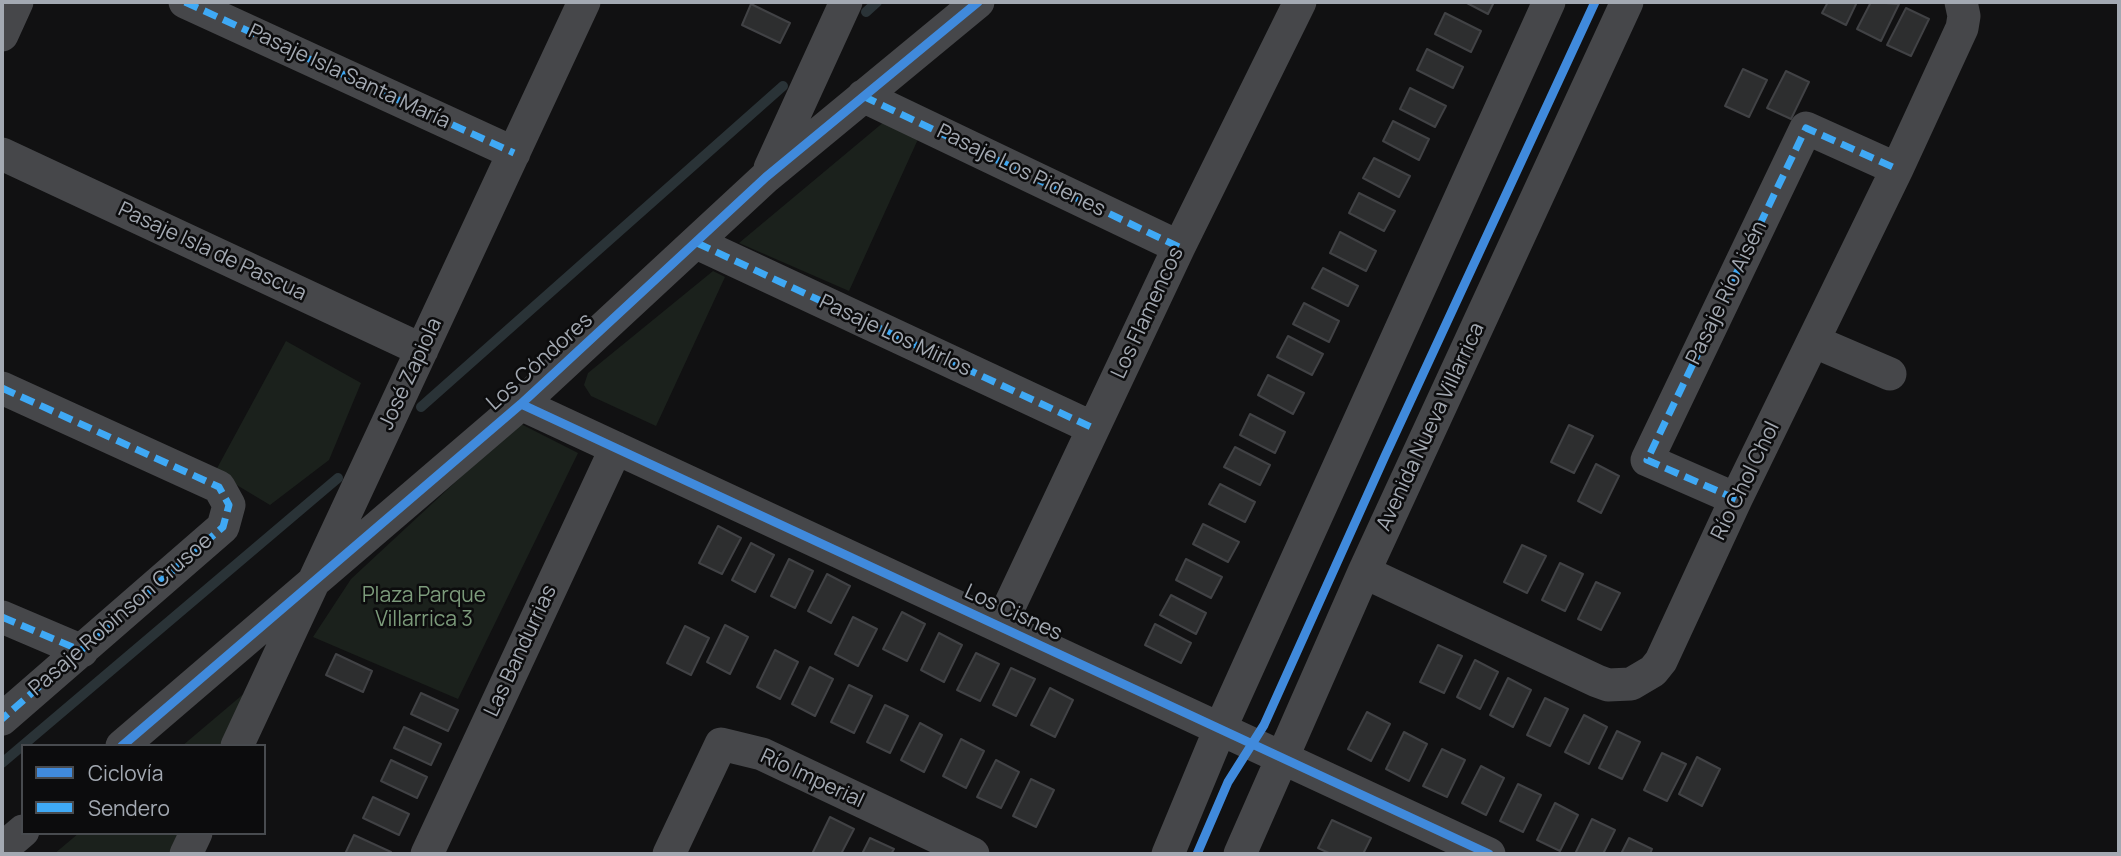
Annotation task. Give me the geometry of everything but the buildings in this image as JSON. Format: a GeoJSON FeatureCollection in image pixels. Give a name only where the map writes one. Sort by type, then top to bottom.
{"type":"FeatureCollection","features":[{"type":"Feature","properties":{"kind":"street"},"geometry":{"type":"LineString","coordinates":[[2,35],[17,2]]}},
{"type":"Feature","properties":{"kind":"street","name":"Pasaje Isla Santa María"},"geometry":{"type":"LineString","coordinates":[[185,2],[514,153]]}},
{"type":"Feature","properties":{"kind":"street","name":"José Zapiola"},"geometry":{"type":"LineString","coordinates":[[238,744],[584,2]]}},
{"type":"Feature","properties":{"kind":"street"},"geometry":{"type":"LineString","coordinates":[[766,177],[846,2]]}},
{"type":"Feature","properties":{"kind":"street","name":"Los Cóndores"},"geometry":{"type":"LineString","coordinates":[[124,744],[521,404],[766,177],[978,2]]}},
{"type":"Feature","properties":{"kind":"street","name":"Los Flamencos"},"geometry":{"type":"LineString","coordinates":[[1000,626],[1179,247],[1300,2]]}},
{"type":"Feature","properties":{"kind":"street"},"geometry":{"type":"LineString","coordinates":[[1168,854],[1220,729],[1549,2]]}},
{"type":"Feature","properties":{"kind":"street","name":"Avenida Nueva Villarrica"},"geometry":{"type":"LineString","coordinates":[[1240,854],[1364,572],[1627,2]]}},
{"type":"Feature","properties":{"kind":"street","name":"Río Chol Chol"},"geometry":{"type":"LineString","coordinates":[[1364,572],[1597,681],[1608,685],[1631,684],[1643,679],[1661,661],[1736,499],[1897,169],[1962,28],[1964,16],[1961,2]]}},
{"type":"Feature","properties":{"kind":"street","name":"Pasaje Los Pidenes"},"geometry":{"type":"LineString","coordinates":[[863,96],[1179,247]]}},
{"type":"Feature","properties":{"kind":"street","name":"Pasaje Río Aisén"},"geometry":{"type":"LineString","coordinates":[[1736,499],[1647,460],[1806,128],[1897,169]]}},
{"type":"Feature","properties":{"kind":"street","name":"Pasaje Isla de Pascua"},"geometry":{"type":"LineString","coordinates":[[2,154],[422,350]]}},
{"type":"Feature","properties":{"kind":"street","name":"Pasaje Los Mirlos"},"geometry":{"type":"LineString","coordinates":[[697,243],[1093,428]]}},
{"type":"Feature","properties":{"kind":"street"},"geometry":{"type":"LineString","coordinates":[[1813,341],[1890,374]]}},
{"type":"Feature","properties":{"kind":"street","name":"Pasaje Robinson Crusoe"},"geometry":{"type":"LineString","coordinates":[[2,388],[219,487],[229,505],[223,527],[2,719]]}},
{"type":"Feature","properties":{"kind":"street","name":"Los Cisnes"},"geometry":{"type":"LineString","coordinates":[[521,404],[1489,854]]}},
{"type":"Feature","properties":{"kind":"street","name":"Las Bandurrias"},"geometry":{"type":"LineString","coordinates":[[427,854],[616,448]]}},
{"type":"Feature","properties":{"kind":"street"},"geometry":{"type":"LineString","coordinates":[[2,617],[82,651]]}},
{"type":"Feature","properties":{"kind":"street","name":"Río Imperial"},"geometry":{"type":"LineString","coordinates":[[669,854],[722,744],[762,754],[973,854]]}},
{"type":"Feature","properties":{"kind":"street"},"geometry":{"type":"LineString","coordinates":[[2,849],[21,833]]}},
{"type":"Feature","properties":{"kind":"street"},"geometry":{"type":"LineString","coordinates":[[186,854],[195,835]]}},
{"type":"Feature","properties":{"kind":"green space"},"geometry":{"type":"Polygon","coordinates":[[[885,121],[919,137],[849,291],[739,243],[885,121]]]}},
{"type":"Feature","properties":{"kind":"green space"},"geometry":{"type":"Polygon","coordinates":[[[713,271],[725,277],[656,426],[591,396],[584,385],[588,373],[713,271]]]}},
{"type":"Feature","properties":{"kind":"green space"},"geometry":{"type":"Polygon","coordinates":[[[286,341],[361,383],[329,460],[270,505],[215,472],[286,341]]]}},
{"type":"Feature","properties":{"kind":"green space","name":"Plaza Parque Villarrica 3"},"geometry":{"type":"Polygon","coordinates":[[[519,423],[578,453],[458,699],[313,637],[351,579],[519,423]]]}},
{"type":"Feature","properties":{"kind":"green space"},"geometry":{"type":"Polygon","coordinates":[[[247,691],[222,744],[184,744],[247,691]]]}},
{"type":"Feature","properties":{"kind":"green space"},"geometry":{"type":"Polygon","coordinates":[[[77,835],[178,835],[169,854],[54,854],[77,835]]]}},
{"type":"Feature","properties":{"kind":"waterway"},"geometry":{"type":"LineString","coordinates":[[866,12],[877,2]]}},
{"type":"Feature","properties":{"kind":"waterway"},"geometry":{"type":"LineString","coordinates":[[421,407],[783,86]]}},
{"type":"Feature","properties":{"kind":"waterway"},"geometry":{"type":"LineString","coordinates":[[24,744],[338,478]]}},
{"type":"Feature","properties":{"kind":"waterway"},"geometry":{"type":"LineString","coordinates":[[2,763],[21,747]]}},
{"type":"Feature","properties":{"kind":"marked path"},"geometry":{"type":"LineString","coordinates":[[185,2],[514,153]]}},
{"type":"Feature","properties":{"kind":"marked path"},"geometry":{"type":"LineString","coordinates":[[863,96],[1179,247]]}},
{"type":"Feature","properties":{"kind":"marked path"},"geometry":{"type":"LineString","coordinates":[[1736,499],[1647,460],[1806,128],[1897,169]]}},
{"type":"Feature","properties":{"kind":"marked path"},"geometry":{"type":"LineString","coordinates":[[697,243],[1093,428]]}},
{"type":"Feature","properties":{"kind":"marked path"},"geometry":{"type":"LineString","coordinates":[[2,388],[219,487],[229,505],[223,527],[2,719]]}},
{"type":"Feature","properties":{"kind":"marked path"},"geometry":{"type":"LineString","coordinates":[[2,617],[82,651]]}},
{"type":"Feature","properties":{"kind":"cycle path"},"geometry":{"type":"LineString","coordinates":[[124,744],[521,404],[766,177],[978,2]]}},
{"type":"Feature","properties":{"kind":"cycle path"},"geometry":{"type":"LineString","coordinates":[[1197,854],[1228,782],[1264,725],[1595,2]]}},
{"type":"Feature","properties":{"kind":"cycle path"},"geometry":{"type":"LineString","coordinates":[[521,404],[1489,854]]}}]}
